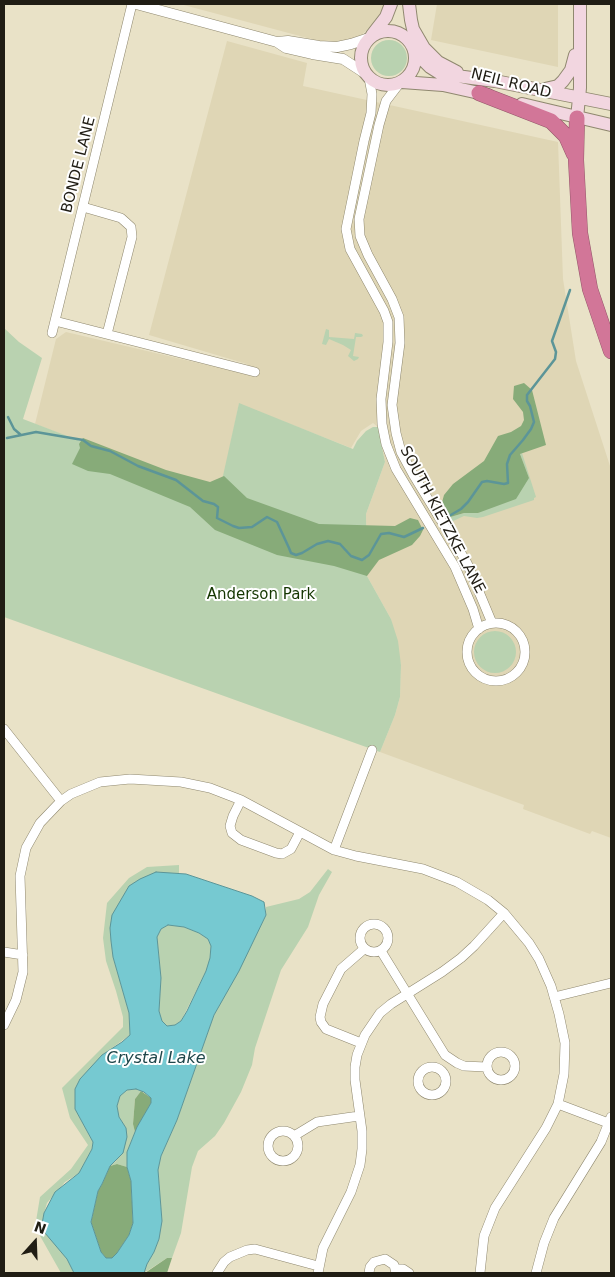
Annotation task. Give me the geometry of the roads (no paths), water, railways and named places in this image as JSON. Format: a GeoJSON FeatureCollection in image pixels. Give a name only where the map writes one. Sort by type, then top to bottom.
{"type":"FeatureCollection","features":[{"type":"Feature","properties":{"kind":"highway"},"geometry":{"type":"LineString","coordinates":[[479,93],[551,122],[566,136],[576,160]]}},
{"type":"Feature","properties":{"kind":"highway"},"geometry":{"type":"LineString","coordinates":[[577,118],[576,160],[580,233],[584,259],[597,312],[611,350]]}},
{"type":"Feature","properties":{"kind":"main road"},"geometry":{"type":"LineString","coordinates":[[391,4],[386,16],[363,46],[360,55],[360,63],[366,75],[384,86],[400,83],[411,73],[415,64],[414,51],[403,27],[407,7]]}},
{"type":"Feature","properties":{"kind":"main road"},"geometry":{"type":"LineString","coordinates":[[577,118],[580,4]]}},
{"type":"Feature","properties":{"kind":"main road"},"geometry":{"type":"LineString","coordinates":[[407,7],[410,20],[418,38],[431,56],[446,66],[473,78]]}},
{"type":"Feature","properties":{"kind":"main road"},"geometry":{"type":"LineString","coordinates":[[542,90],[558,86],[572,70],[580,24]]}},
{"type":"Feature","properties":{"kind":"main road"},"geometry":{"type":"LineString","coordinates":[[370,37],[382,31],[391,31],[407,39]]}},
{"type":"Feature","properties":{"kind":"main road","name":"NEIL ROAD"},"geometry":{"type":"LineString","coordinates":[[414,51],[430,67],[441,74],[542,90],[611,104]]}},
{"type":"Feature","properties":{"kind":"main road","name":"NEIL ROAD"},"geometry":{"type":"LineString","coordinates":[[400,83],[444,85],[611,125]]}},
{"type":"Feature","properties":{"kind":"street"},"geometry":{"type":"LineString","coordinates":[[134,4],[277,42],[286,48],[343,59],[366,75]]}},
{"type":"Feature","properties":{"kind":"street","name":"BONDE LANE"},"geometry":{"type":"LineString","coordinates":[[52,333],[134,4]]}},
{"type":"Feature","properties":{"kind":"street"},"geometry":{"type":"LineString","coordinates":[[277,42],[288,41],[337,47],[359,42],[370,37]]}},
{"type":"Feature","properties":{"kind":"street","name":"SOUTH KIETZKE LANE"},"geometry":{"type":"LineString","coordinates":[[366,75],[372,94],[371,113],[346,229],[350,249],[384,311],[388,322],[388,342],[381,399],[382,424],[386,444],[396,469],[455,567],[473,609],[479,629]]}},
{"type":"Feature","properties":{"kind":"street","name":"SOUTH KIETZKE LANE"},"geometry":{"type":"LineString","coordinates":[[400,83],[386,101],[379,125],[359,219],[360,236],[392,299],[399,317],[400,343],[392,405],[401,452],[466,563],[492,623]]}},
{"type":"Feature","properties":{"kind":"street"},"geometry":{"type":"LineString","coordinates":[[83,207],[121,218],[131,227],[132,237],[107,334]]}},
{"type":"Feature","properties":{"kind":"street"},"geometry":{"type":"LineString","coordinates":[[55,321],[254,372]]}},
{"type":"Feature","properties":{"kind":"street"},"geometry":{"type":"LineString","coordinates":[[492,623],[507,625],[517,631],[524,645],[525,653],[523,663],[513,675],[506,679],[489,680],[479,676],[472,668],[468,660],[468,643],[472,635],[479,629],[492,623]]}},
{"type":"Feature","properties":{"kind":"street"},"geometry":{"type":"LineString","coordinates":[[4,729],[61,801]]}},
{"type":"Feature","properties":{"kind":"street"},"geometry":{"type":"LineString","coordinates":[[334,850],[372,750]]}},
{"type":"Feature","properties":{"kind":"street"},"geometry":{"type":"LineString","coordinates":[[4,1025],[16,1000],[23,972],[20,892],[22,861],[26,848],[40,822],[61,801],[71,794],[100,782],[130,779],[181,782],[210,788],[241,800],[334,850],[423,869],[440,874],[472,890],[504,913],[524,936],[539,959],[554,997],[565,1043],[564,1074],[558,1104],[546,1128],[494,1208],[484,1236],[480,1273]]}},
{"type":"Feature","properties":{"kind":"street"},"geometry":{"type":"LineString","coordinates":[[241,800],[230,826],[232,833],[241,840],[282,854],[290,848],[300,832]]}},
{"type":"Feature","properties":{"kind":"street"},"geometry":{"type":"LineString","coordinates":[[217,1273],[224,1262],[230,1257],[246,1250],[255,1249],[318,1270],[323,1248],[351,1192],[360,1165],[362,1149],[355,1080],[356,1061],[361,1043],[371,1023],[380,1013],[461,958],[504,913]]}},
{"type":"Feature","properties":{"kind":"street"},"geometry":{"type":"LineString","coordinates":[[372,924],[378,924],[382,927],[388,937],[385,947],[381,951],[370,952],[364,949],[359,940],[362,929],[372,924]]}},
{"type":"Feature","properties":{"kind":"street"},"geometry":{"type":"LineString","coordinates":[[361,1043],[326,1029],[320,1017],[323,1004],[336,976],[346,963],[364,949]]}},
{"type":"Feature","properties":{"kind":"street"},"geometry":{"type":"LineString","coordinates":[[381,951],[440,1048],[450,1059],[464,1066],[486,1067]]}},
{"type":"Feature","properties":{"kind":"street"},"geometry":{"type":"LineString","coordinates":[[4,952],[23,955]]}},
{"type":"Feature","properties":{"kind":"street"},"geometry":{"type":"LineString","coordinates":[[554,997],[611,983]]}},
{"type":"Feature","properties":{"kind":"street"},"geometry":{"type":"LineString","coordinates":[[441,1070],[450,1059]]}},
{"type":"Feature","properties":{"kind":"street"},"geometry":{"type":"LineString","coordinates":[[536,1273],[544,1242],[554,1218],[601,1142],[611,1121],[558,1104]]}},
{"type":"Feature","properties":{"kind":"street"},"geometry":{"type":"LineString","coordinates":[[294,1136],[317,1122],[360,1116]]}},
{"type":"Feature","properties":{"kind":"street"},"geometry":{"type":"LineString","coordinates":[[369,1273],[370,1267],[379,1260],[385,1259],[390,1261],[396,1271],[403,1269],[409,1273]]}},
{"type":"Feature","properties":{"kind":"water","name":"Crystal Lake"},"geometry":{"type":"Polygon","coordinates":[[[156,872],[186,874],[252,896],[264,902],[266,915],[239,971],[214,1015],[177,1120],[161,1156],[158,1170],[162,1221],[159,1239],[144,1273],[74,1273],[67,1259],[45,1233],[42,1224],[44,1213],[55,1192],[79,1173],[92,1149],[93,1142],[75,1109],[75,1089],[80,1079],[102,1055],[130,1035],[129,1013],[113,957],[110,928],[112,915],[129,886],[156,872]],[[168,925],[161,929],[157,937],[161,978],[159,1011],[162,1021],[167,1026],[175,1025],[181,1021],[187,1011],[206,971],[211,946],[208,939],[199,933],[184,927],[168,925]],[[136,1089],[127,1090],[120,1096],[117,1106],[119,1117],[126,1128],[127,1137],[123,1153],[110,1166],[98,1191],[91,1222],[101,1252],[106,1258],[112,1258],[117,1253],[129,1235],[133,1223],[131,1181],[127,1167],[127,1152],[137,1127],[151,1103],[151,1098],[144,1092],[136,1089]]]}},
{"type":"Feature","properties":{"kind":"waterway"},"geometry":{"type":"LineString","coordinates":[[449,516],[468,502],[482,482],[508,483],[507,464],[510,455],[523,440],[534,422],[527,401],[527,395],[555,359],[556,352],[552,341],[570,290]]}},
{"type":"Feature","properties":{"kind":"waterway"},"geometry":{"type":"LineString","coordinates":[[8,417],[14,429],[21,435]]}},
{"type":"Feature","properties":{"kind":"waterway"},"geometry":{"type":"LineString","coordinates":[[7,438],[36,432],[83,440],[91,446],[110,451],[138,466],[176,480],[203,501],[218,507],[217,518],[233,526],[239,528],[252,527],[267,517],[277,522],[291,553],[296,555],[317,544],[328,541],[340,544],[351,556],[362,560],[369,555],[381,534],[389,533],[404,537],[423,528]]}},
{"type":"Feature","properties":{"kind":"park label","name":"Anderson Park"},"geometry":{"type":"Point","coordinates":[261,595]}}]}
